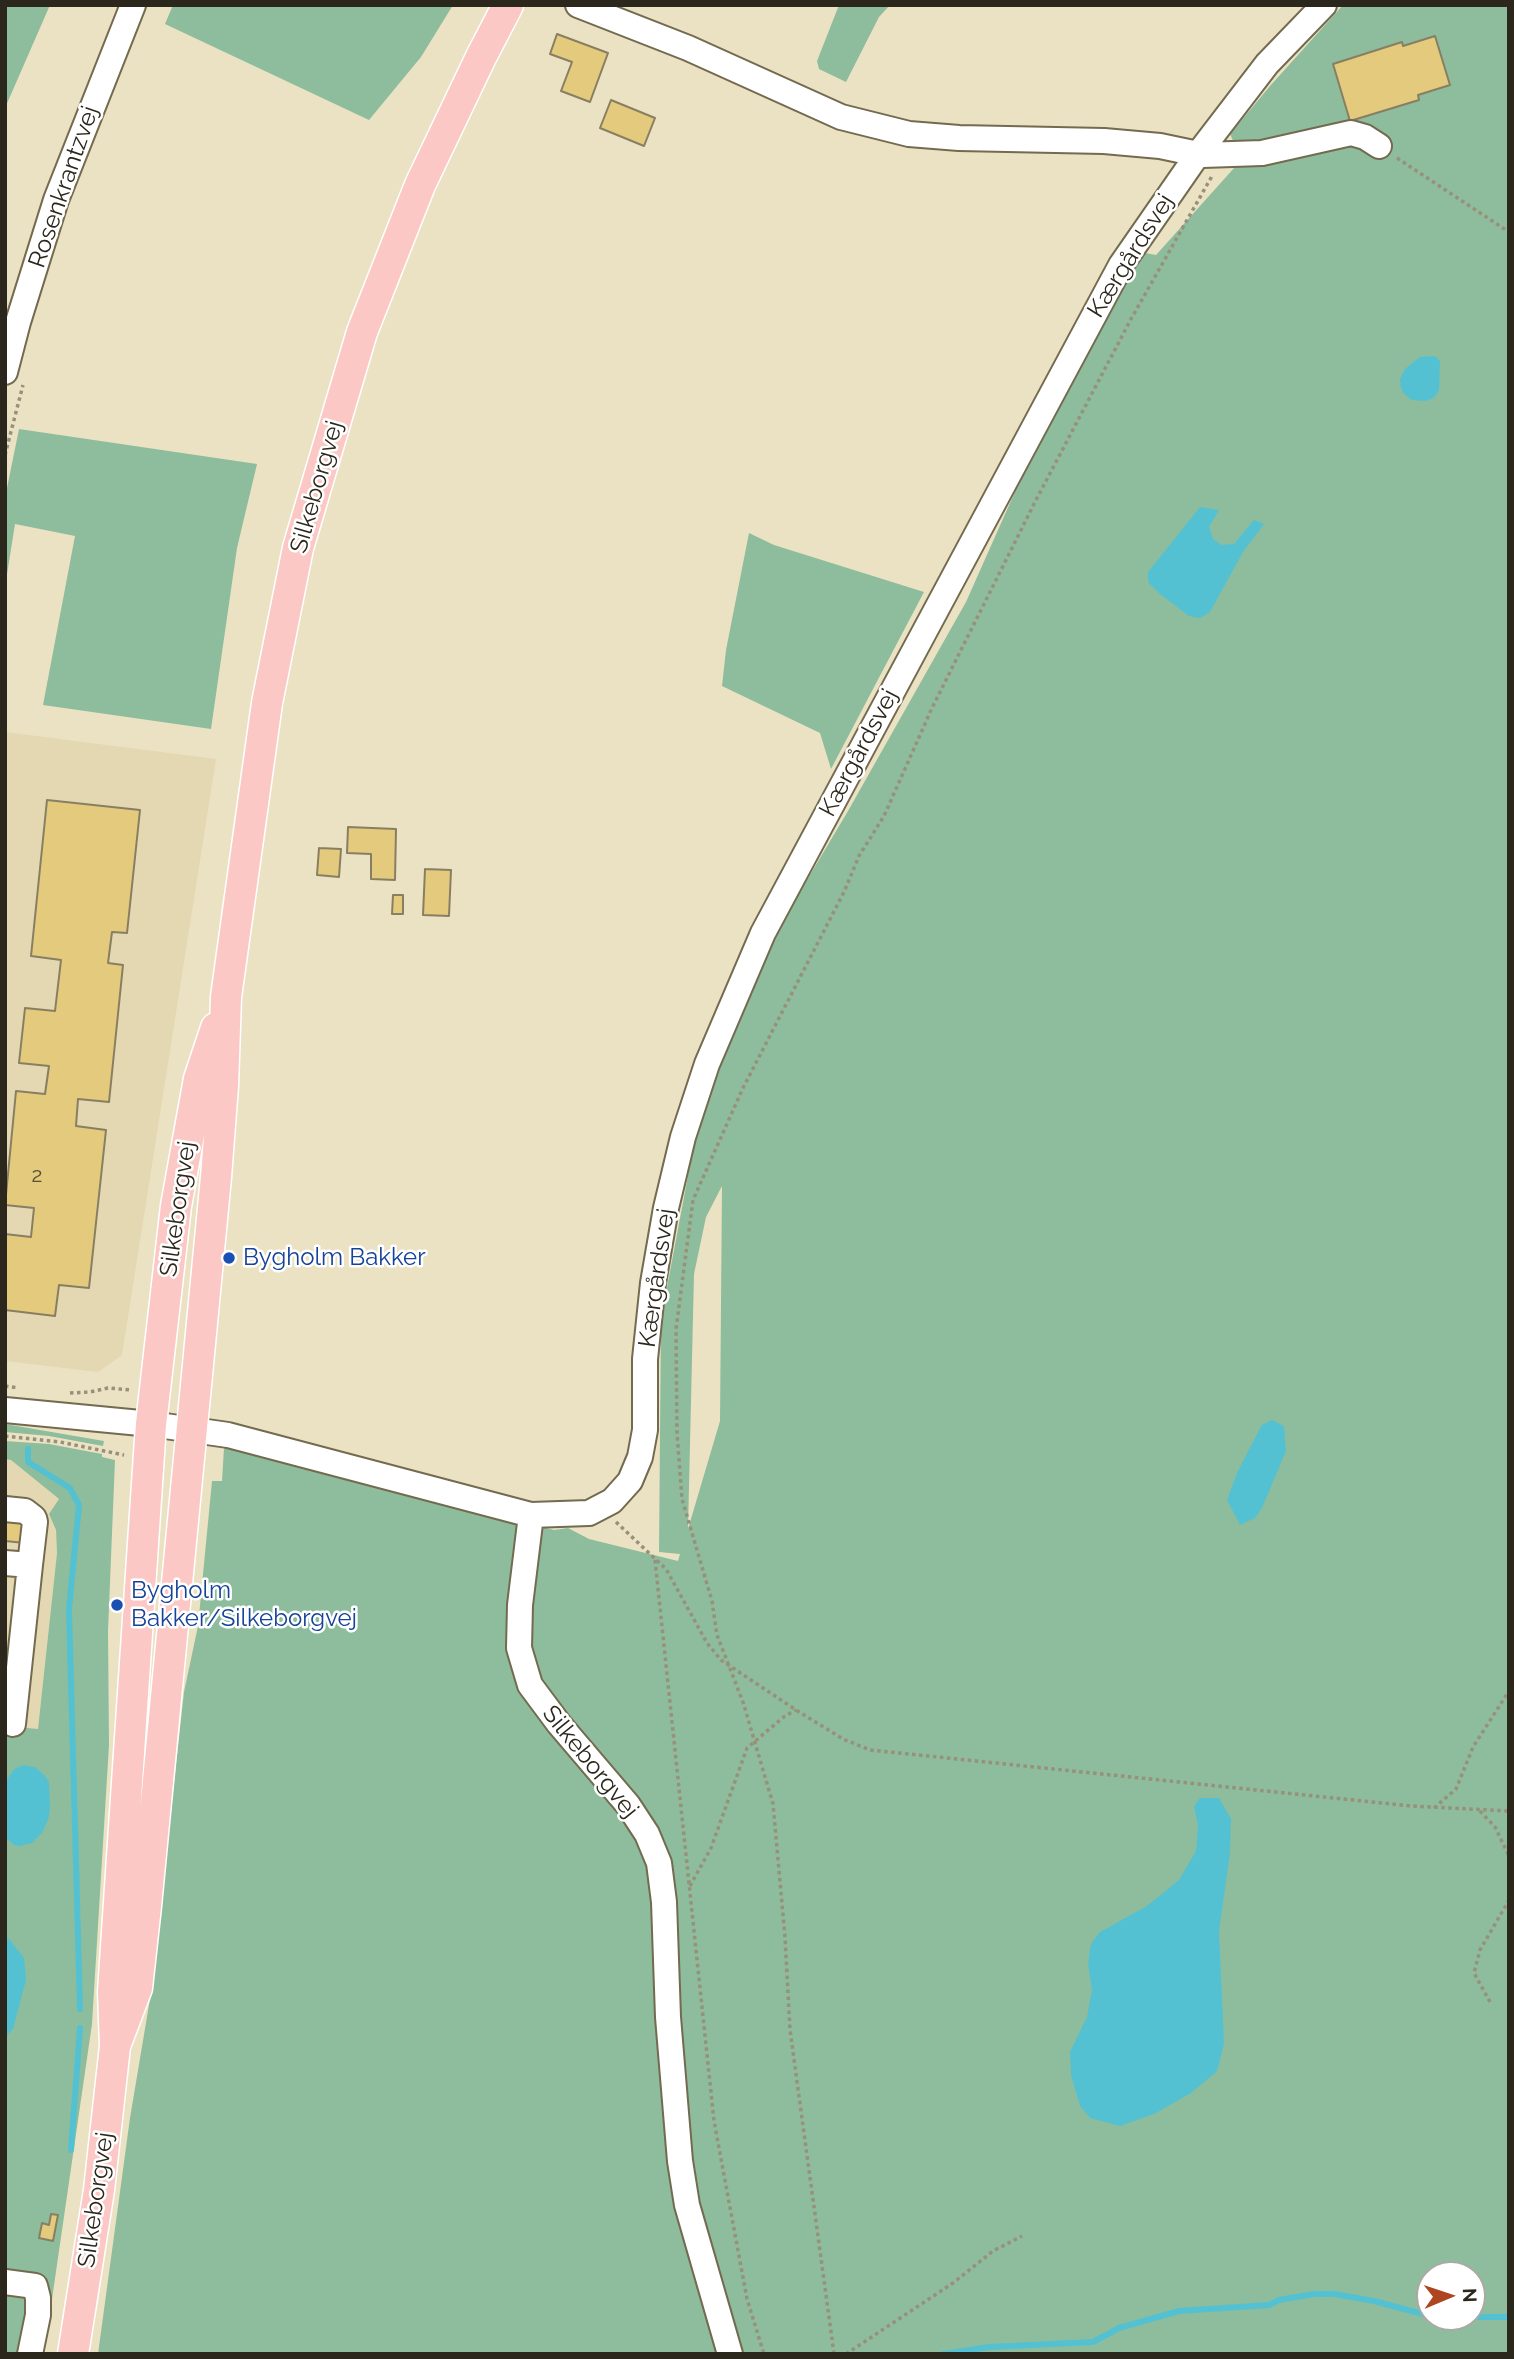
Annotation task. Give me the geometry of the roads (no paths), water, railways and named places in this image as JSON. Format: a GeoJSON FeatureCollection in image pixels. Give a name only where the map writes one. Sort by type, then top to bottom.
{"type":"FeatureCollection","features":[{"type":"Feature","properties":{"kind":"main road","name":"Silkeborgvej"},"geometry":{"type":"LineString","coordinates":[[115,2046],[137,1988],[223,1086],[226,997],[267,703],[298,548],[362,332],[420,185],[508,5]]}},
{"type":"Feature","properties":{"kind":"main road","name":"Silkeborgvej"},"geometry":{"type":"LineString","coordinates":[[73,2354],[99,2190],[115,2046],[113,1992],[151,1424],[176,1206],[199,1079],[226,997]]}},
{"type":"Feature","properties":{"kind":"street","name":"Rosenkrantzvej"},"geometry":{"type":"LineString","coordinates":[[15,376],[18,322],[56,200],[133,5]]}},
{"type":"Feature","properties":{"kind":"street"},"geometry":{"type":"LineString","coordinates":[[579,5],[688,48],[841,117],[909,134],[959,138],[1104,141],[1209,154],[1262,153],[1350,133],[1365,137],[1379,146]]}},
{"type":"Feature","properties":{"kind":"street","name":"Kærgårdsvej"},"geometry":{"type":"LineString","coordinates":[[531,1515],[589,1513],[612,1502],[630,1481],[640,1457],[645,1430],[646,1359],[653,1283],[666,1208],[683,1137],[729,1006],[762,933],[1121,265],[1209,154],[1267,64],[1324,5]]}},
{"type":"Feature","properties":{"kind":"street"},"geometry":{"type":"LineString","coordinates":[[5,1410],[151,1424],[228,1435],[531,1515]]}},
{"type":"Feature","properties":{"kind":"street"},"geometry":{"type":"LineString","coordinates":[[5,1508],[25,1510],[34,1518],[30,1566],[15,1635],[13,1724]]}},
{"type":"Feature","properties":{"kind":"street","name":"Silkeborgvej"},"geometry":{"type":"LineString","coordinates":[[531,1515],[520,1605],[519,1648],[530,1685],[559,1724],[628,1805],[647,1834],[659,1863],[664,1902],[668,2017],[680,2161],[687,2205],[730,2354]]}},
{"type":"Feature","properties":{"kind":"street"},"geometry":{"type":"LineString","coordinates":[[5,1563],[30,1566]]}},
{"type":"Feature","properties":{"kind":"street"},"geometry":{"type":"LineString","coordinates":[[5,2282],[35,2286],[38,2315],[30,2354]]}},
{"type":"Feature","properties":{"kind":"water"},"geometry":{"type":"Polygon","coordinates":[[[1435,356],[1440,361],[1439,390],[1434,398],[1425,401],[1412,400],[1401,388],[1400,379],[1405,369],[1420,357],[1435,356]]]}},
{"type":"Feature","properties":{"kind":"water"},"geometry":{"type":"Polygon","coordinates":[[[1200,507],[1219,510],[1209,527],[1213,539],[1222,545],[1234,544],[1254,520],[1264,524],[1243,552],[1210,612],[1200,618],[1189,616],[1160,594],[1148,582],[1148,572],[1200,507]]]}},
{"type":"Feature","properties":{"kind":"water"},"geometry":{"type":"Polygon","coordinates":[[[1272,1420],[1284,1426],[1286,1451],[1262,1508],[1255,1518],[1240,1525],[1227,1500],[1237,1473],[1262,1425],[1272,1420]]]}},
{"type":"Feature","properties":{"kind":"water"},"geometry":{"type":"Polygon","coordinates":[[[24,1765],[35,1767],[49,1782],[50,1809],[42,1833],[32,1843],[20,1846],[14,1845],[5,1837],[5,1783],[14,1769],[24,1765]]]}},
{"type":"Feature","properties":{"kind":"water"},"geometry":{"type":"Polygon","coordinates":[[[1200,1798],[1219,1798],[1231,1819],[1230,1853],[1219,1931],[1224,2044],[1217,2071],[1191,2093],[1154,2114],[1120,2126],[1090,2118],[1080,2106],[1071,2075],[1070,2052],[1087,2017],[1092,1990],[1088,1964],[1091,1944],[1100,1932],[1147,1906],[1179,1880],[1196,1851],[1198,1825],[1194,1806],[1200,1798]]]}},
{"type":"Feature","properties":{"kind":"water"},"geometry":{"type":"Polygon","coordinates":[[[5,1938],[9,1939],[24,1958],[26,1980],[13,2029],[5,2037],[5,1938]]]}},
{"type":"Feature","properties":{"kind":"waterway"},"geometry":{"type":"LineString","coordinates":[[28,1449],[28,1462],[70,1488],[79,1505],[69,1609],[80,2009]]}},
{"type":"Feature","properties":{"kind":"waterway"},"geometry":{"type":"LineString","coordinates":[[71,2150],[80,2028]]}},
{"type":"Feature","properties":{"kind":"waterway"},"geometry":{"type":"LineString","coordinates":[[943,2354],[989,2347],[1093,2342],[1119,2328],[1179,2311],[1269,2305],[1279,2300],[1314,2294],[1334,2294],[1374,2301],[1416,2312]]}},
{"type":"Feature","properties":{"kind":"waterway"},"geometry":{"type":"LineString","coordinates":[[1486,2317],[1509,2317]]}},
{"type":"Feature","properties":{"kind":"place","name":"Bygholm Bakker"},"geometry":{"type":"Point","coordinates":[229,1258]}},
{"type":"Feature","properties":{"kind":"place","name":"Bygholm Bakker/Silkeborgvej"},"geometry":{"type":"Point","coordinates":[117,1605]}}]}
